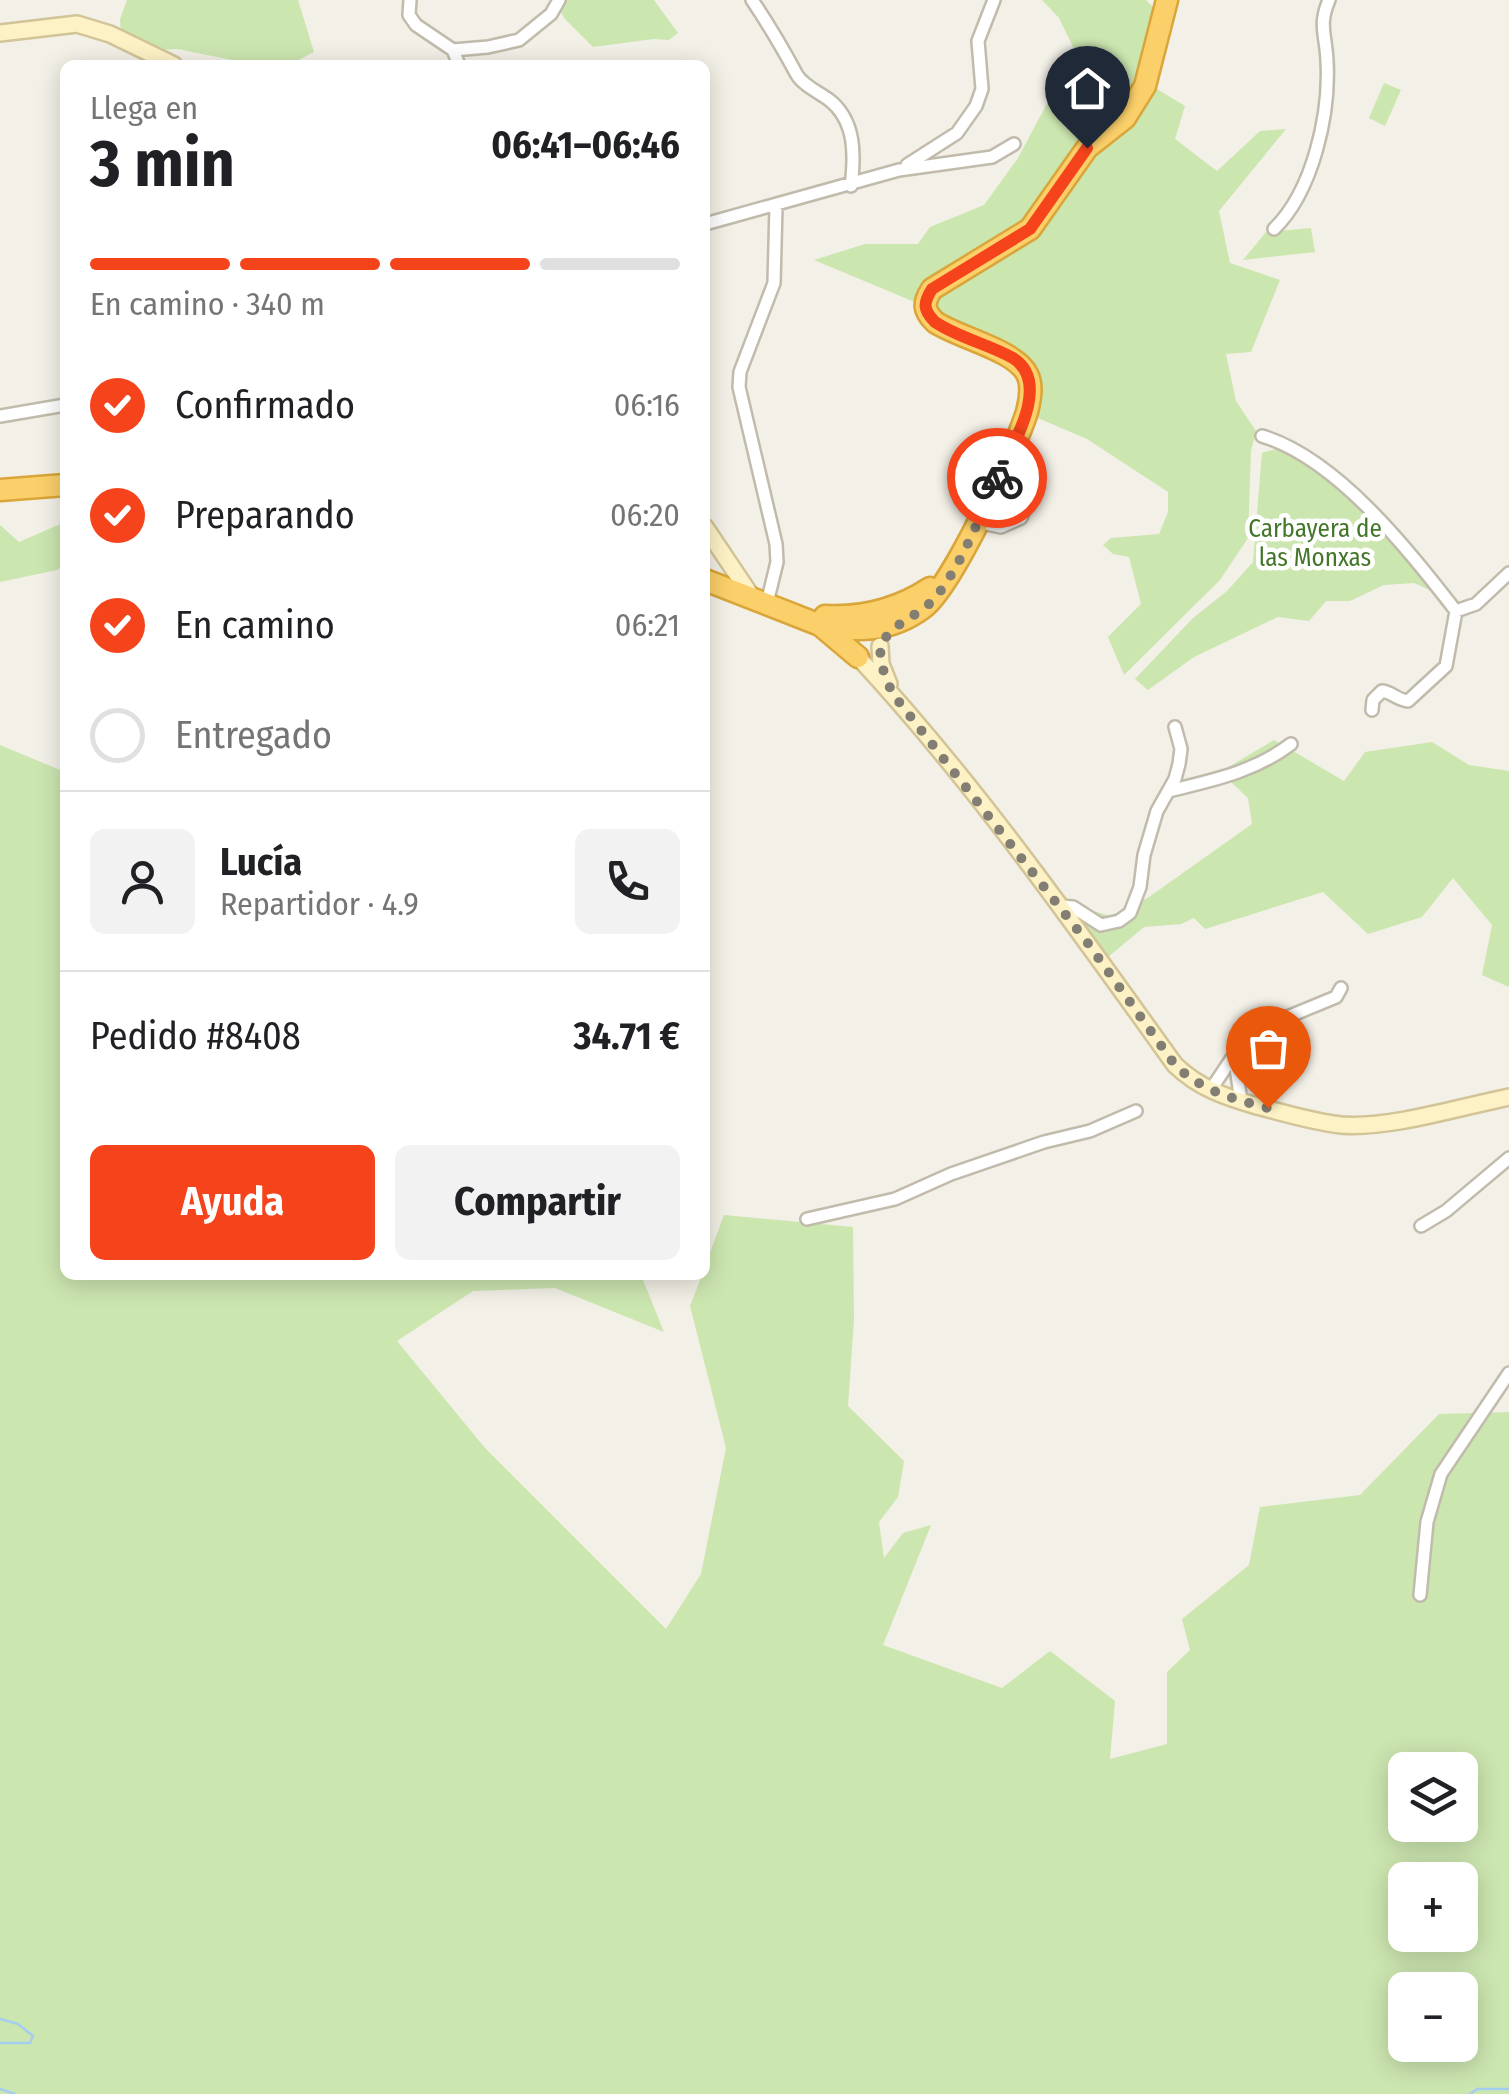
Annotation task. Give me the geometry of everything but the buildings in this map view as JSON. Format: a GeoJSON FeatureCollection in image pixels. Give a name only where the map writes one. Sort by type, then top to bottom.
{"type":"FeatureCollection","features":[{"type":"Feature","properties":{"kind":"highway"},"geometry":{"type":"LineString","coordinates":[[710,582],[798,614],[858,656],[873,638],[932,601],[977,522],[1026,413],[1030,384],[1016,360],[935,322],[926,313],[924,300],[932,289],[1030,229],[1087,148],[1125,118],[1145,86],[1167,0]]}},
{"type":"Feature","properties":{"kind":"highway"},"geometry":{"type":"LineString","coordinates":[[0,490],[60,485]]}},
{"type":"Feature","properties":{"kind":"highway"},"geometry":{"type":"LineString","coordinates":[[873,638],[875,619],[950,574]]}},
{"type":"Feature","properties":{"kind":"highway"},"geometry":{"type":"LineString","coordinates":[[798,614],[868,614],[910,601]]}},
{"type":"Feature","properties":{"kind":"highway"},"geometry":{"type":"LineString","coordinates":[[843,616],[873,638]]}},
{"type":"Feature","properties":{"kind":"highway"},"geometry":{"type":"LineString","coordinates":[[820,626],[873,638]]}},
{"type":"Feature","properties":{"kind":"street"},"geometry":{"type":"LineString","coordinates":[[410,0],[410,14],[416,25],[453,50],[458,60]]}},
{"type":"Feature","properties":{"kind":"street"},"geometry":{"type":"LineString","coordinates":[[453,50],[519,40],[551,14],[558,0]]}},
{"type":"Feature","properties":{"kind":"street"},"geometry":{"type":"LineString","coordinates":[[752,0],[790,56],[799,78],[836,106],[852,135],[855,153],[851,186]]}},
{"type":"Feature","properties":{"kind":"street"},"geometry":{"type":"LineString","coordinates":[[899,170],[957,133],[976,106],[982,89],[978,41],[994,0]]}},
{"type":"Feature","properties":{"kind":"street"},"geometry":{"type":"LineString","coordinates":[[1274,230],[1292,209],[1324,127],[1327,62],[1321,20],[1329,0]]}},
{"type":"Feature","properties":{"kind":"street"},"geometry":{"type":"LineString","coordinates":[[0,33],[77,24],[110,34],[164,60]]}},
{"type":"Feature","properties":{"kind":"street"},"geometry":{"type":"LineString","coordinates":[[710,223],[899,170],[992,157],[1014,144]]}},
{"type":"Feature","properties":{"kind":"street"},"geometry":{"type":"LineString","coordinates":[[710,535],[759,600],[777,562],[776,544],[738,387],[740,372],[774,283],[776,206]]}},
{"type":"Feature","properties":{"kind":"street"},"geometry":{"type":"LineString","coordinates":[[0,416],[60,406]]}},
{"type":"Feature","properties":{"kind":"street"},"geometry":{"type":"LineString","coordinates":[[1262,436],[1291,449],[1360,499],[1456,612],[1446,666],[1408,701],[1382,691],[1373,700],[1372,710]]}},
{"type":"Feature","properties":{"kind":"street"},"geometry":{"type":"LineString","coordinates":[[977,522],[1001,528],[1020,518],[1028,501]]}},
{"type":"Feature","properties":{"kind":"street"},"geometry":{"type":"LineString","coordinates":[[1456,612],[1476,604],[1509,573]]}},
{"type":"Feature","properties":{"kind":"street"},"geometry":{"type":"LineString","coordinates":[[873,638],[892,693]]}},
{"type":"Feature","properties":{"kind":"street"},"geometry":{"type":"LineString","coordinates":[[858,656],[892,693],[1059,906],[1190,1080],[1242,1102],[1342,1125],[1399,1120],[1509,1096]]}},
{"type":"Feature","properties":{"kind":"street"},"geometry":{"type":"LineString","coordinates":[[1059,906],[1073,906],[1101,925],[1119,921],[1130,913],[1157,810],[1169,791],[1181,750],[1175,727]]}},
{"type":"Feature","properties":{"kind":"street"},"geometry":{"type":"LineString","coordinates":[[1169,791],[1242,773],[1291,744]]}},
{"type":"Feature","properties":{"kind":"street"},"geometry":{"type":"LineString","coordinates":[[1210,1091],[1251,1032],[1336,997],[1341,988]]}},
{"type":"Feature","properties":{"kind":"street"},"geometry":{"type":"LineString","coordinates":[[1234,1056],[1242,1102]]}},
{"type":"Feature","properties":{"kind":"street"},"geometry":{"type":"LineString","coordinates":[[806,1219],[895,1198],[951,1174],[1044,1142],[1090,1131],[1136,1111]]}},
{"type":"Feature","properties":{"kind":"street"},"geometry":{"type":"LineString","coordinates":[[1421,1226],[1509,1158]]}},
{"type":"Feature","properties":{"kind":"street"},"geometry":{"type":"LineString","coordinates":[[1420,1595],[1427,1522],[1441,1474],[1509,1373]]}},
{"type":"Feature","properties":{"kind":"green space"},"geometry":{"type":"Polygon","coordinates":[[[127,0],[298,0],[314,52],[299,60],[232,60],[177,49],[157,50],[121,33],[120,19],[127,0]]]}},
{"type":"Feature","properties":{"kind":"green space"},"geometry":{"type":"Polygon","coordinates":[[[564,0],[654,0],[678,33],[669,40],[593,47],[564,18],[564,0]]]}},
{"type":"Feature","properties":{"kind":"green space"},"geometry":{"type":"Polygon","coordinates":[[[1042,0],[1146,0],[1154,8],[1142,80],[1185,106],[1175,139],[1217,171],[1260,131],[1286,129],[1219,211],[1230,263],[1280,280],[1251,352],[1226,354],[1236,401],[1256,431],[1251,451],[1248,538],[1220,580],[1124,675],[1108,637],[1141,604],[1129,557],[1113,554],[1103,545],[1111,538],[1159,534],[1168,512],[1168,492],[1087,439],[1033,416],[1014,352],[941,313],[814,260],[865,244],[918,244],[930,227],[984,205],[1018,158],[1075,51],[1059,18],[1042,0]]]}},
{"type":"Feature","properties":{"kind":"green space"},"geometry":{"type":"Polygon","coordinates":[[[1384,83],[1401,90],[1385,126],[1369,118],[1384,83]]]}},
{"type":"Feature","properties":{"kind":"green space"},"geometry":{"type":"Polygon","coordinates":[[[1311,228],[1315,252],[1243,260],[1266,232],[1311,228]]]}},
{"type":"Feature","properties":{"kind":"green space","name":"Carbayera de las Monxas"},"geometry":{"type":"Polygon","coordinates":[[[1279,448],[1359,502],[1434,592],[1414,583],[1384,585],[1350,601],[1326,601],[1309,621],[1278,617],[1194,657],[1148,690],[1135,679],[1253,562],[1262,453],[1279,448]]]}},
{"type":"Feature","properties":{"kind":"green space"},"geometry":{"type":"Polygon","coordinates":[[[60,524],[60,568],[0,582],[0,525],[19,542],[60,524]]]}},
{"type":"Feature","properties":{"kind":"green space"},"geometry":{"type":"Polygon","coordinates":[[[1274,740],[1344,781],[1365,752],[1432,742],[1469,765],[1509,771],[1509,987],[1482,975],[1492,925],[1453,878],[1422,917],[1368,934],[1323,892],[1205,929],[1194,918],[1181,924],[1144,927],[1107,958],[1074,913],[1094,911],[1113,917],[1149,897],[1252,824],[1248,798],[1220,772],[1274,740]]]}},
{"type":"Feature","properties":{"kind":"green space"},"geometry":{"type":"Polygon","coordinates":[[[0,745],[60,770],[60,1280],[643,1280],[664,1332],[555,1288],[473,1291],[397,1341],[485,1448],[666,1629],[701,1574],[726,1448],[690,1306],[700,1280],[710,1280],[710,1253],[724,1215],[853,1227],[854,1320],[848,1406],[904,1461],[898,1497],[879,1522],[884,1558],[903,1533],[931,1525],[883,1645],[1002,1688],[1050,1651],[1115,1701],[1110,1759],[1167,1744],[1167,1672],[1190,1650],[1182,1619],[1249,1565],[1260,1507],[1360,1495],[1439,1414],[1509,1412],[1509,2094],[0,2094],[0,745]]]}},
{"type":"Feature","properties":{"kind":"waterway"},"geometry":{"type":"LineString","coordinates":[[0,2019],[18,2024],[33,2036],[30,2043],[0,2043]]}},
{"type":"Feature","properties":{"kind":"waterway"},"geometry":{"type":"LineString","coordinates":[[0,2089],[15,2094]]}},
{"type":"Feature","properties":{"kind":"waterway"},"geometry":{"type":"LineString","coordinates":[[1470,2094],[1477,2089],[1509,2089]]}},
{"type":"Feature","properties":{"kind":"way so far"},"geometry":{"type":"LineString","coordinates":[[997,478],[940,592],[920,611],[888,631],[880,646],[881,664],[892,693],[1087,942],[1175,1065],[1190,1080],[1210,1091],[1268,1108]]}},
{"type":"Feature","properties":{"kind":"route"},"geometry":{"type":"LineString","coordinates":[[997,478],[1026,413],[1030,396],[1027,373],[1016,360],[935,322],[926,313],[924,300],[932,289],[1030,229],[1087,148]]}}]}
